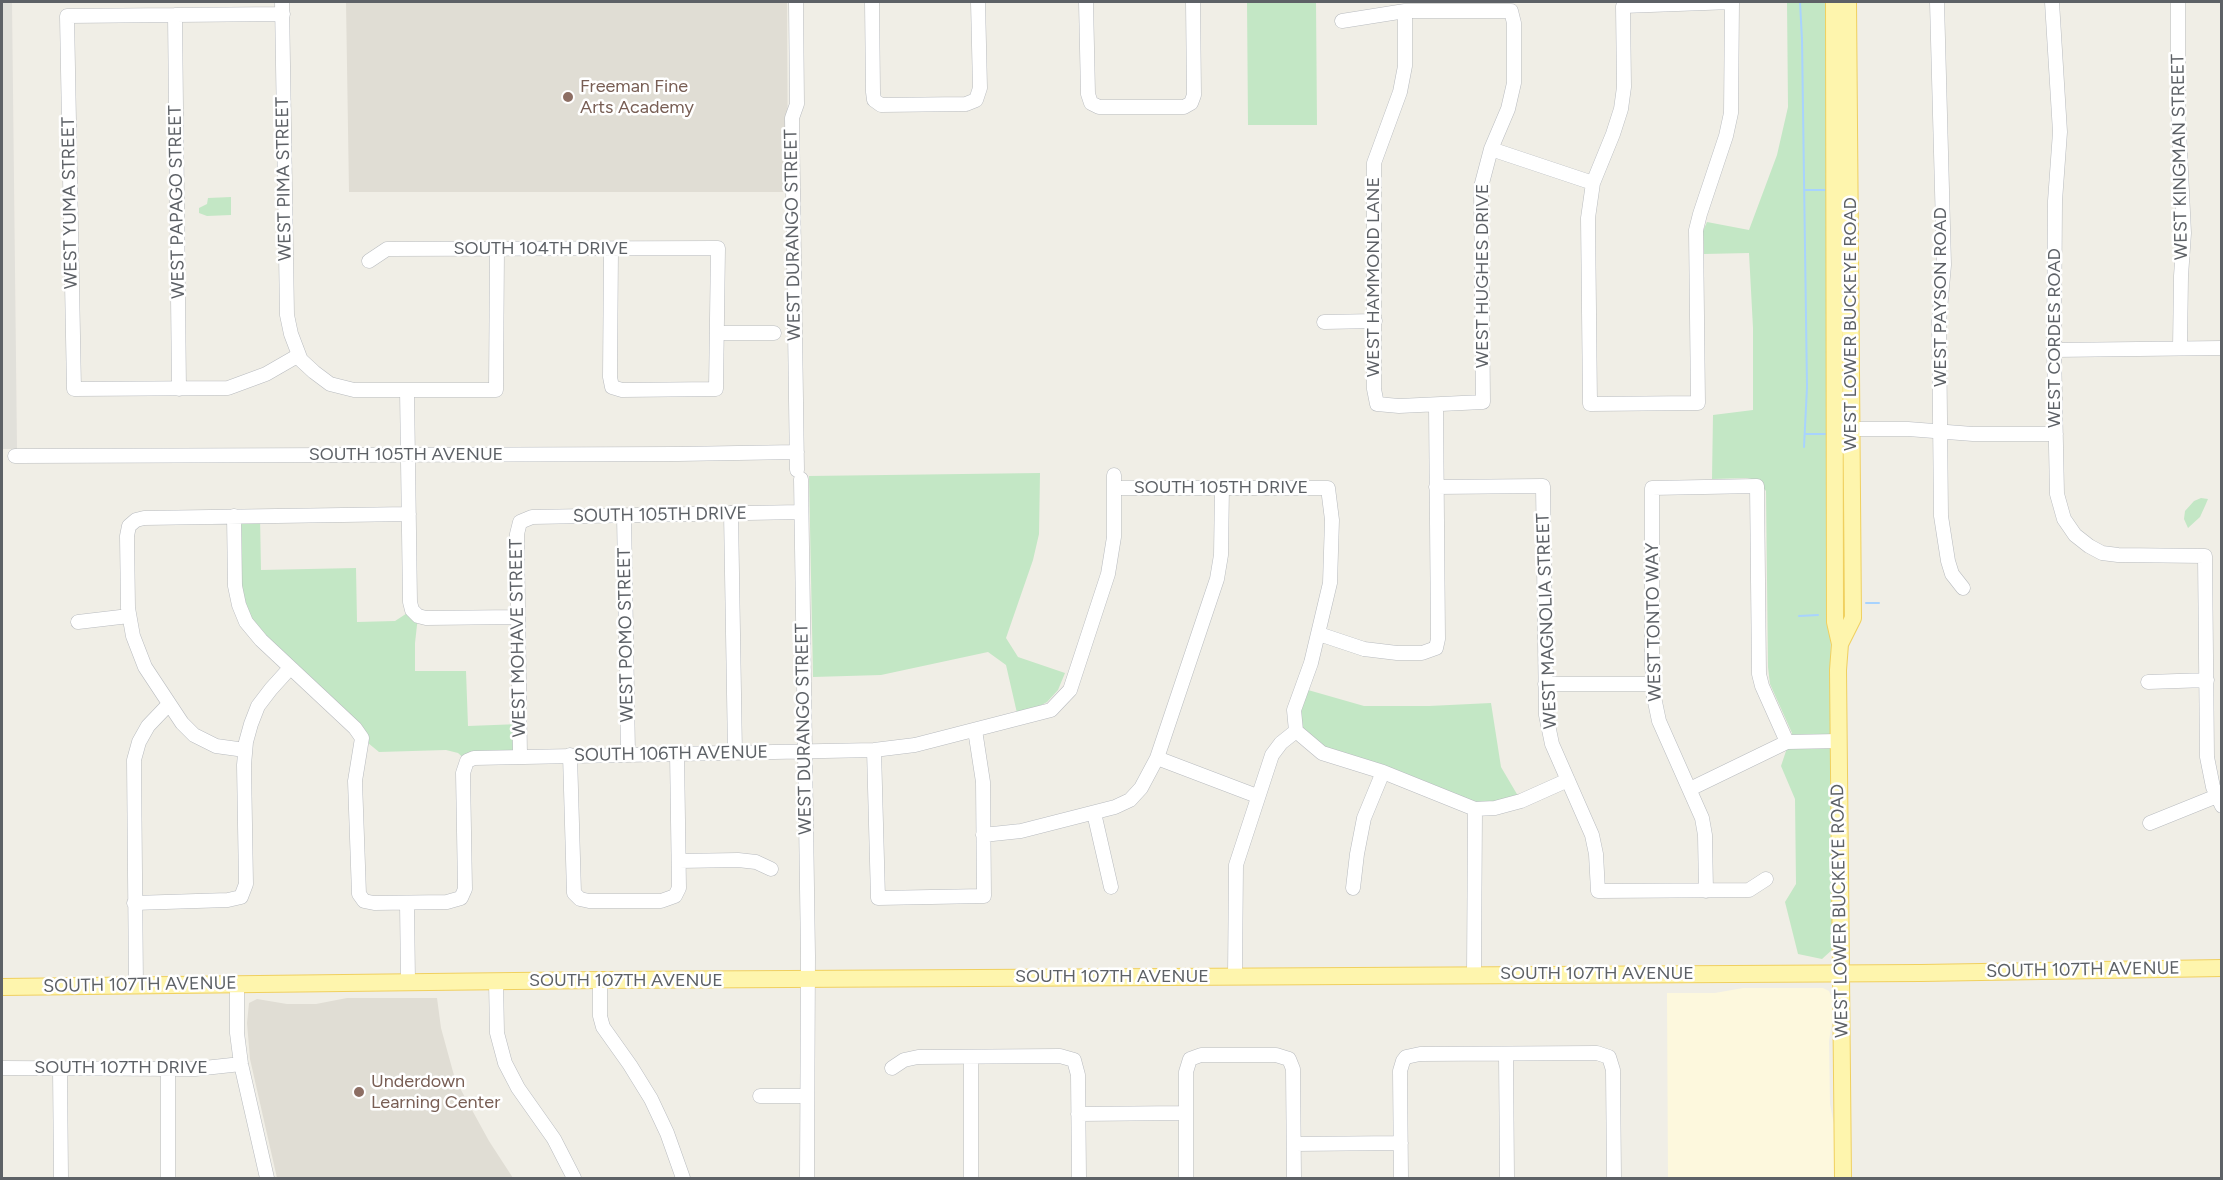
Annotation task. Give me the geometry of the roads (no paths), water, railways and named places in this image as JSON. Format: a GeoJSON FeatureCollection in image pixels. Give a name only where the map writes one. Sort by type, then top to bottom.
{"type":"FeatureCollection","features":[{"type":"Feature","properties":{"kind":"main road","name":"WEST LOWER BUCKEYE ROAD"},"geometry":{"type":"LineString","coordinates":[[1834,2],[1843,429],[1853,618],[1840,644],[1838,670],[1843,1179]]}},
{"type":"Feature","properties":{"kind":"main road","name":"WEST LOWER BUCKEYE ROAD"},"geometry":{"type":"LineString","coordinates":[[1843,429],[1848,2]]}},
{"type":"Feature","properties":{"kind":"main road","name":"SOUTH 107TH AVENUE"},"geometry":{"type":"LineString","coordinates":[[2,987],[2222,968]]}},
{"type":"Feature","properties":{"kind":"street","name":"WEST DURANGO STREET"},"geometry":{"type":"LineString","coordinates":[[795,2],[797,104],[792,118],[792,129],[805,751],[807,1096]]}},
{"type":"Feature","properties":{"kind":"street"},"geometry":{"type":"LineString","coordinates":[[872,2],[874,100],[881,105],[966,104],[976,100],[980,88],[978,2]]}},
{"type":"Feature","properties":{"kind":"street"},"geometry":{"type":"LineString","coordinates":[[1086,2],[1088,94],[1091,103],[1099,107],[1184,107],[1191,103],[1194,95],[1193,2]]}},
{"type":"Feature","properties":{"kind":"street"},"geometry":{"type":"LineString","coordinates":[[1732,2],[1731,113],[1726,136],[1696,230],[1698,403],[1590,404],[1588,218],[1593,183],[1621,109],[1624,87],[1623,6],[1732,2]]}},
{"type":"Feature","properties":{"kind":"street","name":"WEST PAYSON ROAD"},"geometry":{"type":"LineString","coordinates":[[1937,2],[1944,265],[1939,321],[1941,516],[1952,574],[1963,588]]}},
{"type":"Feature","properties":{"kind":"street","name":"WEST CORDES ROAD"},"geometry":{"type":"LineString","coordinates":[[2052,2],[2060,132],[2055,201],[2054,350],[2057,494],[2064,519],[2075,535],[2102,553],[2205,556],[2207,618]]}},
{"type":"Feature","properties":{"kind":"street","name":"WEST KINGMAN STREET"},"geometry":{"type":"LineString","coordinates":[[2178,2],[2178,110],[2184,233],[2180,348]]}},
{"type":"Feature","properties":{"kind":"street"},"geometry":{"type":"LineString","coordinates":[[1342,21],[1405,11],[1462,6]]}},
{"type":"Feature","properties":{"kind":"street","name":"WEST HUGHES DRIVE"},"geometry":{"type":"LineString","coordinates":[[1436,405],[1483,402],[1481,187],[1491,149],[1508,108],[1514,83],[1514,23],[1511,11],[1462,6]]}},
{"type":"Feature","properties":{"kind":"street"},"geometry":{"type":"LineString","coordinates":[[175,15],[282,8]]}},
{"type":"Feature","properties":{"kind":"street","name":"WEST PIMA STREET"},"geometry":{"type":"LineString","coordinates":[[282,8],[286,315],[299,355]]}},
{"type":"Feature","properties":{"kind":"street","name":"WEST HAMMOND LANE"},"geometry":{"type":"LineString","coordinates":[[1405,11],[1405,66],[1400,92],[1374,163],[1374,388],[1377,404],[1436,405]]}},
{"type":"Feature","properties":{"kind":"street","name":"WEST YUMA STREET"},"geometry":{"type":"LineString","coordinates":[[175,15],[68,16],[74,390],[179,389]]}},
{"type":"Feature","properties":{"kind":"street","name":"WEST PAPAGO STREET"},"geometry":{"type":"LineString","coordinates":[[175,15],[179,389]]}},
{"type":"Feature","properties":{"kind":"street"},"geometry":{"type":"LineString","coordinates":[[1491,149],[1593,183]]}},
{"type":"Feature","properties":{"kind":"street","name":"SOUTH 104TH DRIVE"},"geometry":{"type":"LineString","coordinates":[[369,261],[387,249],[718,248],[717,333]]}},
{"type":"Feature","properties":{"kind":"street"},"geometry":{"type":"LineString","coordinates":[[179,389],[228,388],[266,374],[299,355],[314,372],[330,384],[354,390],[496,390],[497,249]]}},
{"type":"Feature","properties":{"kind":"street"},"geometry":{"type":"LineString","coordinates":[[611,249],[610,377],[612,387],[622,390],[716,389],[717,333],[774,333]]}},
{"type":"Feature","properties":{"kind":"street"},"geometry":{"type":"LineString","coordinates":[[1324,322],[1375,321]]}},
{"type":"Feature","properties":{"kind":"street"},"geometry":{"type":"LineString","coordinates":[[2054,350],[2222,348]]}},
{"type":"Feature","properties":{"kind":"street"},"geometry":{"type":"LineString","coordinates":[[407,390],[410,602],[415,614],[426,618],[518,617]]}},
{"type":"Feature","properties":{"kind":"street"},"geometry":{"type":"LineString","coordinates":[[1436,405],[1438,639],[1436,648],[1422,653],[1386,652],[1356,647],[1319,634],[1294,710],[1296,731],[1322,753],[1383,771],[1475,809],[1495,808],[1521,801],[1568,780]]}},
{"type":"Feature","properties":{"kind":"street"},"geometry":{"type":"LineString","coordinates":[[1843,429],[2056,434]]}},
{"type":"Feature","properties":{"kind":"street","name":"SOUTH 105TH AVENUE"},"geometry":{"type":"LineString","coordinates":[[15,456],[797,452]]}},
{"type":"Feature","properties":{"kind":"street","name":"SOUTH 105TH DRIVE"},"geometry":{"type":"LineString","coordinates":[[1051,710],[1070,690],[1108,574],[1114,537],[1114,482],[1222,488],[1328,488],[1332,520],[1332,551],[1329,583],[1319,634]]}},
{"type":"Feature","properties":{"kind":"street","name":"WEST MAGNOLIA STREET"},"geometry":{"type":"LineString","coordinates":[[1436,488],[1543,486],[1545,684],[1549,732],[1592,835],[1596,854],[1598,891],[1706,891]]}},
{"type":"Feature","properties":{"kind":"street","name":"WEST TONTO WAY"},"geometry":{"type":"LineString","coordinates":[[1706,891],[1706,835],[1702,818],[1659,721],[1653,684],[1652,488],[1757,486],[1760,674],[1762,686],[1787,742]]}},
{"type":"Feature","properties":{"kind":"street"},"geometry":{"type":"LineString","coordinates":[[983,835],[1021,831],[1094,813],[1116,807],[1137,794],[1157,758],[1217,579],[1221,555],[1222,488]]}},
{"type":"Feature","properties":{"kind":"street","name":"SOUTH 105TH DRIVE"},"geometry":{"type":"LineString","coordinates":[[520,522],[532,517],[801,512]]}},
{"type":"Feature","properties":{"kind":"street"},"geometry":{"type":"LineString","coordinates":[[731,513],[735,753]]}},
{"type":"Feature","properties":{"kind":"street"},"geometry":{"type":"LineString","coordinates":[[245,750],[216,746],[201,740],[188,730],[150,677],[140,657],[129,616],[127,536],[132,522],[144,518],[409,514]]}},
{"type":"Feature","properties":{"kind":"street","name":"WEST POMO STREET"},"geometry":{"type":"LineString","coordinates":[[624,515],[628,754]]}},
{"type":"Feature","properties":{"kind":"street"},"geometry":{"type":"LineString","coordinates":[[234,516],[235,586],[239,605],[251,628],[290,668],[355,728],[362,738],[355,781],[357,884],[361,898],[374,903],[407,903],[408,982]]}},
{"type":"Feature","properties":{"kind":"street","name":"WEST MOHAVE STREET"},"geometry":{"type":"LineString","coordinates":[[520,522],[517,534],[520,756]]}},
{"type":"Feature","properties":{"kind":"street"},"geometry":{"type":"LineString","coordinates":[[78,622],[129,616]]}},
{"type":"Feature","properties":{"kind":"street"},"geometry":{"type":"LineString","coordinates":[[2150,823],[2219,801],[2213,787],[2207,757],[2207,618],[2222,618]]}},
{"type":"Feature","properties":{"kind":"street"},"geometry":{"type":"LineString","coordinates":[[134,903],[228,900],[241,897],[246,884],[245,750],[250,724],[258,706],[290,668]]}},
{"type":"Feature","properties":{"kind":"street"},"geometry":{"type":"LineString","coordinates":[[2148,682],[2206,680]]}},
{"type":"Feature","properties":{"kind":"street"},"geometry":{"type":"LineString","coordinates":[[1545,684],[1653,684]]}},
{"type":"Feature","properties":{"kind":"street"},"geometry":{"type":"LineString","coordinates":[[136,986],[134,760],[139,742],[148,726],[169,704]]}},
{"type":"Feature","properties":{"kind":"street","name":"SOUTH 106TH AVENUE"},"geometry":{"type":"LineString","coordinates":[[407,903],[447,902],[461,898],[465,884],[463,773],[467,761],[478,757],[874,750],[915,745],[1051,710]]}},
{"type":"Feature","properties":{"kind":"street"},"geometry":{"type":"LineString","coordinates":[[874,750],[878,898],[984,896],[982,769],[975,730]]}},
{"type":"Feature","properties":{"kind":"street"},"geometry":{"type":"LineString","coordinates":[[1234,976],[1236,865],[1272,755],[1281,743],[1296,731]]}},
{"type":"Feature","properties":{"kind":"street"},"geometry":{"type":"LineString","coordinates":[[1690,789],[1787,742],[1838,741]]}},
{"type":"Feature","properties":{"kind":"street"},"geometry":{"type":"LineString","coordinates":[[570,755],[572,884],[576,896],[589,901],[661,901],[675,896],[679,888],[677,753]]}},
{"type":"Feature","properties":{"kind":"street"},"geometry":{"type":"LineString","coordinates":[[1157,758],[1257,796]]}},
{"type":"Feature","properties":{"kind":"street"},"geometry":{"type":"LineString","coordinates":[[1353,888],[1364,818],[1383,771]]}},
{"type":"Feature","properties":{"kind":"street"},"geometry":{"type":"LineString","coordinates":[[1474,975],[1475,809]]}},
{"type":"Feature","properties":{"kind":"street"},"geometry":{"type":"LineString","coordinates":[[1094,813],[1112,887]]}},
{"type":"Feature","properties":{"kind":"street"},"geometry":{"type":"LineString","coordinates":[[679,861],[738,860],[756,862],[771,869]]}},
{"type":"Feature","properties":{"kind":"street"},"geometry":{"type":"LineString","coordinates":[[1706,891],[1749,890],[1766,879]]}},
{"type":"Feature","properties":{"kind":"street"},"geometry":{"type":"LineString","coordinates":[[496,981],[496,1024],[505,1063],[518,1088],[555,1139],[574,1179]]}},
{"type":"Feature","properties":{"kind":"street"},"geometry":{"type":"LineString","coordinates":[[600,981],[600,1016],[603,1027],[638,1076],[654,1104],[672,1145],[683,1179]]}},
{"type":"Feature","properties":{"kind":"street"},"geometry":{"type":"LineString","coordinates":[[237,984],[237,1033],[241,1064],[267,1179]]}},
{"type":"Feature","properties":{"kind":"street"},"geometry":{"type":"LineString","coordinates":[[1401,1179],[1400,1071],[1402,1061],[1406,1058],[1420,1054],[1597,1053],[1609,1058],[1613,1070],[1614,1179]]}},
{"type":"Feature","properties":{"kind":"street"},"geometry":{"type":"LineString","coordinates":[[1506,1054],[1507,1179]]}},
{"type":"Feature","properties":{"kind":"street"},"geometry":{"type":"LineString","coordinates":[[1186,1179],[1186,1072],[1190,1059],[1201,1055],[1276,1055],[1289,1059],[1293,1075],[1294,1179]]}},
{"type":"Feature","properties":{"kind":"street"},"geometry":{"type":"LineString","coordinates":[[892,1068],[911,1058],[1060,1056],[1074,1060],[1078,1075],[1079,1179]]}},
{"type":"Feature","properties":{"kind":"street"},"geometry":{"type":"LineString","coordinates":[[971,1057],[971,1179]]}},
{"type":"Feature","properties":{"kind":"street","name":"SOUTH 107TH DRIVE"},"geometry":{"type":"LineString","coordinates":[[2,1068],[207,1069],[241,1064]]}},
{"type":"Feature","properties":{"kind":"street"},"geometry":{"type":"LineString","coordinates":[[60,1068],[61,1179]]}},
{"type":"Feature","properties":{"kind":"street"},"geometry":{"type":"LineString","coordinates":[[168,1069],[168,1179]]}},
{"type":"Feature","properties":{"kind":"street"},"geometry":{"type":"LineString","coordinates":[[760,1096],[807,1096],[807,1179]]}},
{"type":"Feature","properties":{"kind":"street"},"geometry":{"type":"LineString","coordinates":[[1078,1114],[1186,1113]]}},
{"type":"Feature","properties":{"kind":"street"},"geometry":{"type":"LineString","coordinates":[[1294,1144],[1401,1143]]}},
{"type":"Feature","properties":{"kind":"waterway"},"geometry":{"type":"LineString","coordinates":[[1800,2],[1807,387],[1804,447]]}},
{"type":"Feature","properties":{"kind":"waterway"},"geometry":{"type":"LineString","coordinates":[[1804,190],[1825,190]]}},
{"type":"Feature","properties":{"kind":"waterway"},"geometry":{"type":"LineString","coordinates":[[1806,434],[1827,434]]}},
{"type":"Feature","properties":{"kind":"waterway"},"geometry":{"type":"LineString","coordinates":[[1866,603],[1879,603]]}},
{"type":"Feature","properties":{"kind":"waterway"},"geometry":{"type":"LineString","coordinates":[[1799,616],[1818,615]]}},
{"type":"Feature","properties":{"kind":"place","name":"Freeman Fine Arts Academy"},"geometry":{"type":"Point","coordinates":[568,97]}},
{"type":"Feature","properties":{"kind":"place","name":"Underdown Learning Center"},"geometry":{"type":"Point","coordinates":[359,1092]}}]}
